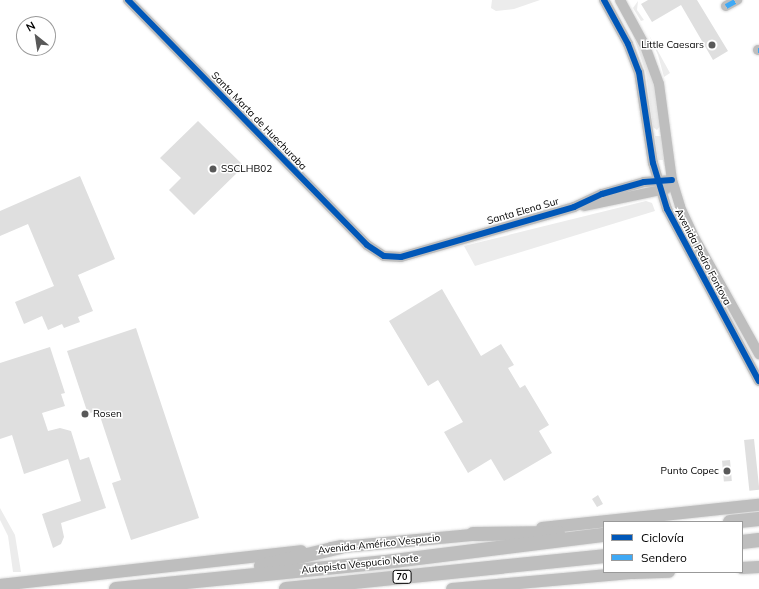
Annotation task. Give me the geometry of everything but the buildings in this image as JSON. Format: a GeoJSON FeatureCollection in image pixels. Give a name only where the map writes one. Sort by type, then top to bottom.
{"type":"FeatureCollection","features":[{"type":"Feature","properties":{"kind":"highway"},"geometry":{"type":"LineString","coordinates":[[740,521],[759,519]]}},
{"type":"Feature","properties":{"kind":"highway"},"geometry":{"type":"LineString","coordinates":[[473,534],[603,534]]}},
{"type":"Feature","properties":{"kind":"highway","name":"Autopista Vespucio Norte"},"geometry":{"type":"LineString","coordinates":[[116,589],[211,578],[386,562],[603,534]]}},
{"type":"Feature","properties":{"kind":"highway"},"geometry":{"type":"LineString","coordinates":[[743,542],[759,540]]}},
{"type":"Feature","properties":{"kind":"highway"},"geometry":{"type":"LineString","coordinates":[[211,578],[341,547]]}},
{"type":"Feature","properties":{"kind":"highway","name":"Autopista Vespucio Norte"},"geometry":{"type":"LineString","coordinates":[[286,589],[603,556]]}},
{"type":"Feature","properties":{"kind":"main road","name":"Avenida Américo Vespucio"},"geometry":{"type":"LineString","coordinates":[[0,585],[341,547],[759,505]]}},
{"type":"Feature","properties":{"kind":"main road"},"geometry":{"type":"LineString","coordinates":[[743,568],[759,567]]}},
{"type":"Feature","properties":{"kind":"main road"},"geometry":{"type":"LineString","coordinates":[[452,589],[657,573]]}},
{"type":"Feature","properties":{"kind":"street","name":"Santa Marta de Huechuraba"},"geometry":{"type":"LineString","coordinates":[[128,0],[367,246],[378,254]]}},
{"type":"Feature","properties":{"kind":"street","name":"Avenida Pedro Fontova"},"geometry":{"type":"LineString","coordinates":[[604,0],[634,59],[642,84],[647,126],[657,180],[672,221],[759,381]]}},
{"type":"Feature","properties":{"kind":"street","name":"Avenida Pedro Fontova"},"geometry":{"type":"LineString","coordinates":[[620,0],[651,61],[659,84],[673,184],[695,239],[759,354]]}},
{"type":"Feature","properties":{"kind":"street"},"geometry":{"type":"LineString","coordinates":[[726,6],[737,0]]}},
{"type":"Feature","properties":{"kind":"street"},"geometry":{"type":"LineString","coordinates":[[647,126],[657,132],[666,126]]}},
{"type":"Feature","properties":{"kind":"street","name":"Santa Elena Sur"},"geometry":{"type":"LineString","coordinates":[[378,254],[401,257],[574,207],[602,194],[657,180],[673,184]]}},
{"type":"Feature","properties":{"kind":"street","name":"Santa Elena Sur"},"geometry":{"type":"LineString","coordinates":[[574,207],[604,204],[660,190],[673,184]]}},
{"type":"Feature","properties":{"kind":"shaded area"},"geometry":{"type":"Polygon","coordinates":[[[492,0],[540,0],[514,9],[496,11],[491,8],[492,0]]]}},
{"type":"Feature","properties":{"kind":"shaded area"},"geometry":{"type":"Polygon","coordinates":[[[638,1],[637,10],[644,20],[641,21],[633,8],[638,1]]]}},
{"type":"Feature","properties":{"kind":"shaded area"},"geometry":{"type":"Polygon","coordinates":[[[632,32],[648,65],[658,97],[660,126],[657,130],[653,127],[646,73],[632,32]]]}},
{"type":"Feature","properties":{"kind":"shaded area"},"geometry":{"type":"Polygon","coordinates":[[[649,35],[670,73],[664,77],[658,55],[649,35]]]}},
{"type":"Feature","properties":{"kind":"shaded area"},"geometry":{"type":"Polygon","coordinates":[[[655,136],[663,136],[667,166],[664,166],[663,160],[658,160],[655,136]]]}},
{"type":"Feature","properties":{"kind":"shaded area"},"geometry":{"type":"Polygon","coordinates":[[[646,201],[652,203],[655,211],[475,266],[464,246],[646,201]]]}},
{"type":"Feature","properties":{"kind":"shaded area"},"geometry":{"type":"Polygon","coordinates":[[[0,508],[15,535],[21,572],[13,572],[8,536],[0,520],[0,508]]]}},
{"type":"Feature","properties":{"kind":"marked path"},"geometry":{"type":"LineString","coordinates":[[726,6],[737,0]]}},
{"type":"Feature","properties":{"kind":"cycle path"},"geometry":{"type":"LineString","coordinates":[[128,0],[367,245],[384,256],[401,257],[574,207],[602,194],[644,182],[672,180]]}},
{"type":"Feature","properties":{"kind":"cycle path"},"geometry":{"type":"LineString","coordinates":[[604,0],[628,44],[639,72],[653,163],[667,209],[759,381]]}},
{"type":"Feature","properties":{"kind":"place","name":"Little Caesars"},"geometry":{"type":"Point","coordinates":[712,45]}},
{"type":"Feature","properties":{"kind":"place","name":"SSCLHB02"},"geometry":{"type":"Point","coordinates":[213,169]}},
{"type":"Feature","properties":{"kind":"place","name":"Rosen"},"geometry":{"type":"Point","coordinates":[85,414]}},
{"type":"Feature","properties":{"kind":"place","name":"Punto Copec"},"geometry":{"type":"Point","coordinates":[727,471]}}]}
